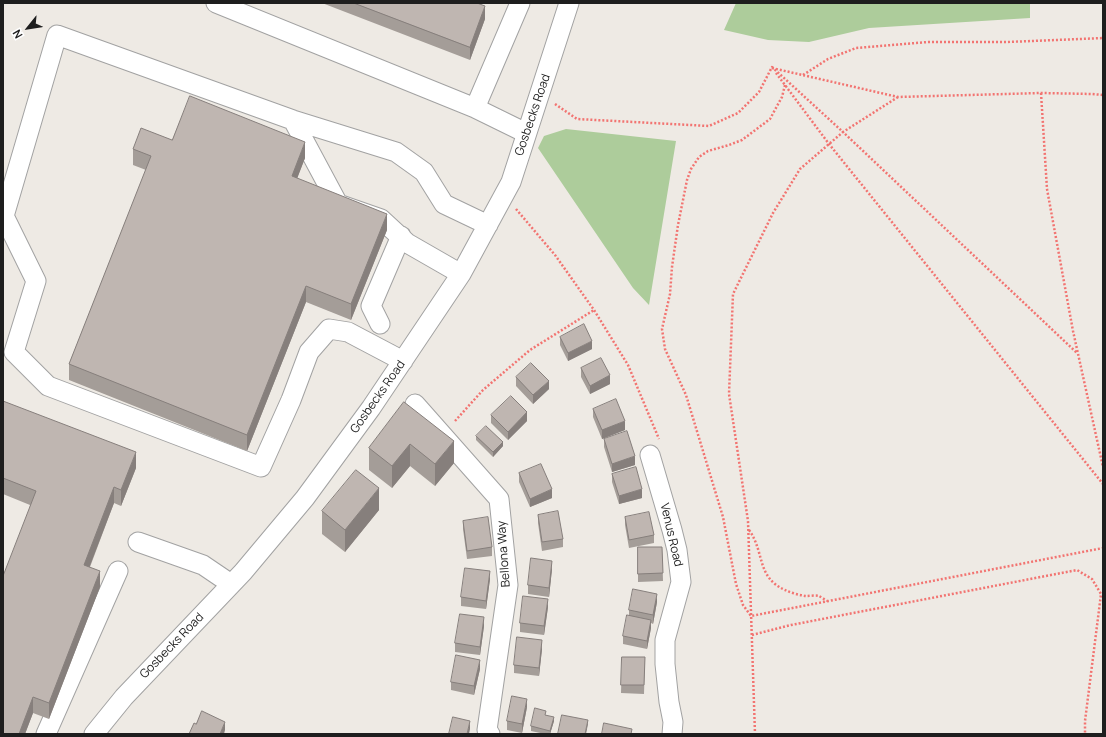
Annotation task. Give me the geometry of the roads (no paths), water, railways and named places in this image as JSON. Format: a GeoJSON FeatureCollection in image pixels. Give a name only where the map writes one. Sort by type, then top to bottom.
{"type":"FeatureCollection","features":[{"type":"Feature","properties":{"kind":"street"},"geometry":{"type":"LineString","coordinates":[[216,3],[476,108],[526,133]]}},
{"type":"Feature","properties":{"kind":"street"},"geometry":{"type":"LineString","coordinates":[[476,108],[520,3]]}},
{"type":"Feature","properties":{"kind":"street","name":"Gosbecks Road"},"geometry":{"type":"LineString","coordinates":[[94,734],[129,691],[243,572],[305,498],[372,408],[462,274],[511,182],[569,3]]}},
{"type":"Feature","properties":{"kind":"street"},"geometry":{"type":"LineString","coordinates":[[403,361],[348,332],[329,329],[309,352],[291,400],[261,467],[48,386],[14,352],[36,281],[4,216],[57,35],[294,120],[396,152],[424,172],[444,204],[488,225]]}},
{"type":"Feature","properties":{"kind":"street"},"geometry":{"type":"LineString","coordinates":[[294,120],[338,204],[381,219],[407,243],[462,274]]}},
{"type":"Feature","properties":{"kind":"street"},"geometry":{"type":"LineString","coordinates":[[380,324],[371,306],[401,236]]}},
{"type":"Feature","properties":{"kind":"street","name":"Bellona Way"},"geometry":{"type":"LineString","coordinates":[[415,404],[499,499],[508,585],[486,730],[490,734]]}},
{"type":"Feature","properties":{"kind":"street","name":"Venus Road"},"geometry":{"type":"LineString","coordinates":[[650,456],[677,550],[681,582],[665,640],[665,664],[669,702],[673,722],[672,734]]}},
{"type":"Feature","properties":{"kind":"street"},"geometry":{"type":"LineString","coordinates":[[138,542],[203,565],[231,584]]}},
{"type":"Feature","properties":{"kind":"street"},"geometry":{"type":"LineString","coordinates":[[46,734],[118,571]]}}]}
